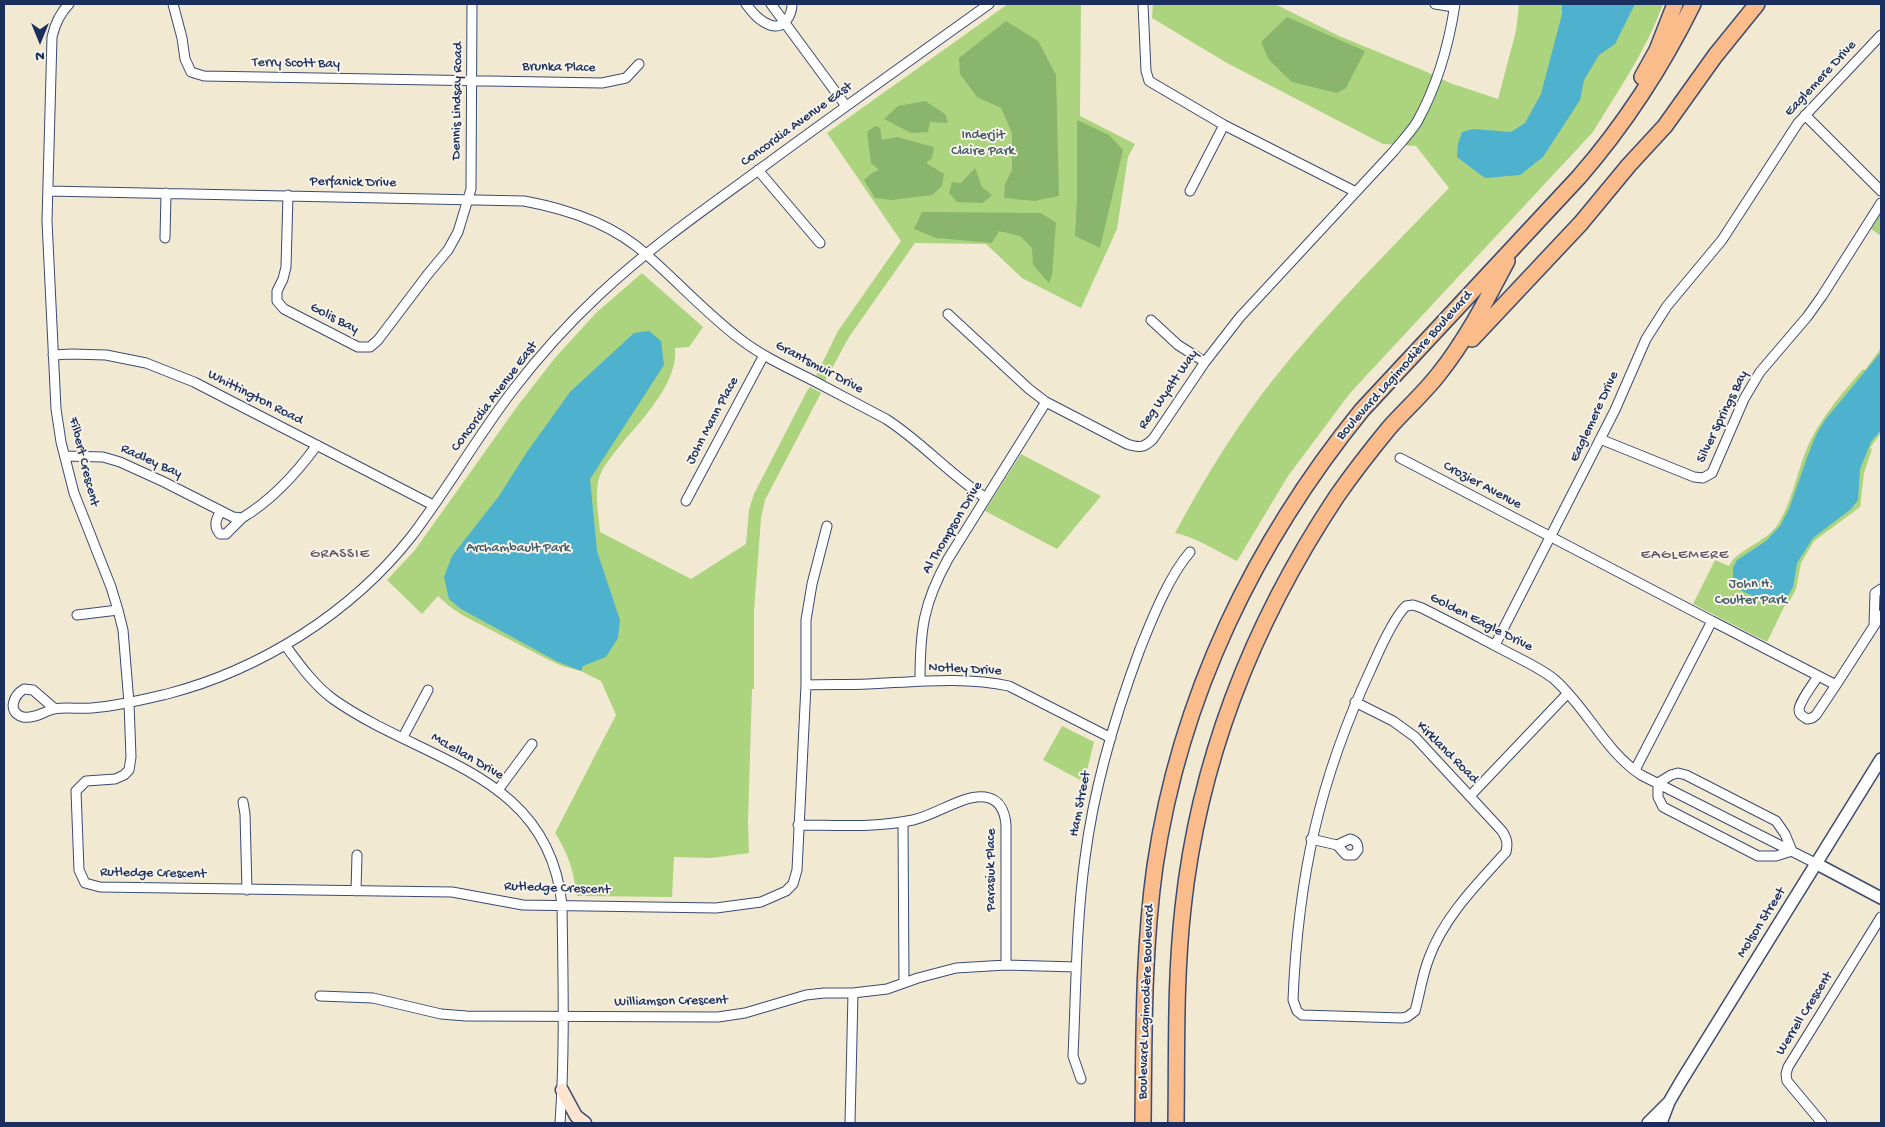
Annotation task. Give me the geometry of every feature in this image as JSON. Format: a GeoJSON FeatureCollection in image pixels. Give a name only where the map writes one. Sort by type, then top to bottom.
{"type":"FeatureCollection","features":[{"type":"Feature","properties":{"kind":"main road"},"geometry":{"type":"LineString","coordinates":[[1603,150],[1657,50],[1675,4]]}},
{"type":"Feature","properties":{"kind":"main road","name":"Boulevard Lagimodière Boulevard"},"geometry":{"type":"LineString","coordinates":[[1143,1123],[1146,952],[1155,866],[1171,784],[1192,712],[1208,667],[1229,619],[1273,535],[1333,445],[1388,381],[1603,150],[1639,100],[1664,59],[1693,4]]}},
{"type":"Feature","properties":{"kind":"main road"},"geometry":{"type":"LineString","coordinates":[[1438,375],[1605,196],[1629,165],[1665,126],[1715,56],[1757,4]]}},
{"type":"Feature","properties":{"kind":"main road","name":"Boulevard Lagimodière Boulevard"},"geometry":{"type":"LineString","coordinates":[[1176,1123],[1179,958],[1183,908],[1191,853],[1215,748],[1238,681],[1277,595],[1306,544],[1338,494],[1389,429],[1438,375],[1472,328],[1516,244]]}},
{"type":"Feature","properties":{"kind":"main road"},"geometry":{"type":"LineString","coordinates":[[1130,1123],[1137,1116],[1139,1110],[1144,1077]]}},
{"type":"Feature","properties":{"kind":"main road"},"geometry":{"type":"LineString","coordinates":[[1177,1082],[1186,1120],[1189,1123]]}},
{"type":"Feature","properties":{"kind":"main road"},"geometry":{"type":"LineString","coordinates":[[562,1090],[576,1116],[585,1123]]}},
{"type":"Feature","properties":{"kind":"street","name":"Filbert Crescent"},"geometry":{"type":"LineString","coordinates":[[69,4],[62,10],[55,23],[52,37],[47,222],[56,409],[61,442],[81,513],[111,587],[118,610],[124,639],[129,704]]}},
{"type":"Feature","properties":{"kind":"street","name":"Terry Scott Bay"},"geometry":{"type":"LineString","coordinates":[[173,4],[182,38],[185,59],[191,72],[204,76],[472,80]]}},
{"type":"Feature","properties":{"kind":"street","name":"Dennis Lindsay Road"},"geometry":{"type":"LineString","coordinates":[[468,198],[471,189],[472,4]]}},
{"type":"Feature","properties":{"kind":"street"},"geometry":{"type":"LineString","coordinates":[[746,4],[754,15],[771,26],[784,23],[790,16],[792,4]]}},
{"type":"Feature","properties":{"kind":"street"},"geometry":{"type":"LineString","coordinates":[[771,4],[846,106]]}},
{"type":"Feature","properties":{"kind":"street","name":"Concordia Avenue East"},"geometry":{"type":"LineString","coordinates":[[55,709],[33,690],[24,689],[17,693],[12,702],[14,710],[19,716],[27,718],[55,709],[78,709],[129,704],[184,690],[237,669],[285,645],[336,610],[377,575],[410,538],[512,391],[537,360],[596,297],[646,254],[758,170],[989,4]]}},
{"type":"Feature","properties":{"kind":"street"},"geometry":{"type":"LineString","coordinates":[[1143,4],[1146,71],[1149,81],[1224,125],[1356,192]]}},
{"type":"Feature","properties":{"kind":"street"},"geometry":{"type":"LineString","coordinates":[[1436,4],[1454,5]]}},
{"type":"Feature","properties":{"kind":"street","name":"Reg Wyatt Way"},"geometry":{"type":"LineString","coordinates":[[948,314],[1028,389],[1046,402],[1127,444],[1136,447],[1146,446],[1153,439],[1205,362],[1240,317],[1393,152],[1416,124],[1438,77],[1454,5]]}},
{"type":"Feature","properties":{"kind":"street","name":"Eaglemere Drive"},"geometry":{"type":"LineString","coordinates":[[1495,645],[1615,410],[1646,339],[1667,306],[1722,240],[1788,136],[1805,115],[1881,35]]}},
{"type":"Feature","properties":{"kind":"street","name":"Brunka Place"},"geometry":{"type":"LineString","coordinates":[[472,80],[602,83],[626,78],[639,64]]}},
{"type":"Feature","properties":{"kind":"street"},"geometry":{"type":"LineString","coordinates":[[1805,115],[1881,190]]}},
{"type":"Feature","properties":{"kind":"street"},"geometry":{"type":"LineString","coordinates":[[1190,191],[1224,125]]}},
{"type":"Feature","properties":{"kind":"street"},"geometry":{"type":"LineString","coordinates":[[758,170],[820,243]]}},
{"type":"Feature","properties":{"kind":"street","name":"Perfanick Drive"},"geometry":{"type":"LineString","coordinates":[[48,191],[468,198],[524,201],[558,208],[610,229],[646,254]]}},
{"type":"Feature","properties":{"kind":"street"},"geometry":{"type":"LineString","coordinates":[[165,238],[166,194]]}},
{"type":"Feature","properties":{"kind":"street","name":"Golis Bay"},"geometry":{"type":"LineString","coordinates":[[288,195],[286,267],[277,291],[277,301],[284,309],[358,347],[370,347],[378,340],[448,250],[458,232],[468,198]]}},
{"type":"Feature","properties":{"kind":"street","name":"Silver Springs Bay"},"geometry":{"type":"LineString","coordinates":[[1600,438],[1694,477],[1703,478],[1712,473],[1744,399],[1760,372],[1807,317],[1881,203]]}},
{"type":"Feature","properties":{"kind":"street","name":"Grantsmuir Drive"},"geometry":{"type":"LineString","coordinates":[[646,254],[701,308],[741,340],[764,355],[886,419],[901,429],[953,475],[986,498]]}},
{"type":"Feature","properties":{"kind":"street"},"geometry":{"type":"LineString","coordinates":[[1151,320],[1178,345],[1205,362]]}},
{"type":"Feature","properties":{"kind":"street","name":"Whittington Road"},"geometry":{"type":"LineString","coordinates":[[53,355],[106,355],[146,363],[194,382],[433,505]]}},
{"type":"Feature","properties":{"kind":"street","name":"John Mann Place"},"geometry":{"type":"LineString","coordinates":[[686,501],[764,355]]}},
{"type":"Feature","properties":{"kind":"street","name":"Al Thompson Drive"},"geometry":{"type":"LineString","coordinates":[[920,681],[922,627],[930,596],[948,559],[1046,402]]}},
{"type":"Feature","properties":{"kind":"street"},"geometry":{"type":"LineString","coordinates":[[221,511],[215,524],[220,534],[226,534],[242,518],[277,491],[300,468],[317,445]]}},
{"type":"Feature","properties":{"kind":"street","name":"Radley Bay"},"geometry":{"type":"LineString","coordinates":[[65,456],[103,457],[120,462],[233,517],[242,518]]}},
{"type":"Feature","properties":{"kind":"street","name":"Crozier Avenue"},"geometry":{"type":"LineString","coordinates":[[1400,458],[1550,538]]}},
{"type":"Feature","properties":{"kind":"street","name":"Rutledge Crescent"},"geometry":{"type":"LineString","coordinates":[[129,704],[131,758],[129,770],[124,775],[115,779],[86,781],[76,791],[79,870],[81,878],[90,886],[452,892],[506,903],[562,905],[716,908],[761,902],[786,891],[793,884],[797,870],[806,685],[806,620],[812,584],[827,526]]}},
{"type":"Feature","properties":{"kind":"street"},"geometry":{"type":"LineString","coordinates":[[1550,538],[1836,685]]}},
{"type":"Feature","properties":{"kind":"street","name":"Ham Street"},"geometry":{"type":"LineString","coordinates":[[1081,1079],[1073,1056],[1076,967],[1085,857],[1102,768],[1126,685],[1149,627],[1180,564],[1190,552]]}},
{"type":"Feature","properties":{"kind":"street"},"geometry":{"type":"LineString","coordinates":[[1874,626],[1875,593],[1881,589]]}},
{"type":"Feature","properties":{"kind":"street","name":"Golden Eagle Drive"},"geometry":{"type":"LineString","coordinates":[[1507,838],[1508,846],[1506,852],[1469,893],[1440,934],[1422,978],[1415,1011],[1408,1017],[1309,1016],[1302,1015],[1297,1011],[1293,1000],[1296,939],[1301,892],[1311,839],[1332,764],[1355,702],[1379,653],[1406,606],[1412,605],[1422,608],[1495,645],[1552,677],[1568,692],[1612,749],[1635,770],[1816,864]]}},
{"type":"Feature","properties":{"kind":"street"},"geometry":{"type":"LineString","coordinates":[[77,615],[118,610]]}},
{"type":"Feature","properties":{"kind":"street"},"geometry":{"type":"LineString","coordinates":[[1818,676],[1800,705],[1801,715],[1807,719],[1816,715],[1881,614]]}},
{"type":"Feature","properties":{"kind":"street"},"geometry":{"type":"LineString","coordinates":[[1635,770],[1712,621]]}},
{"type":"Feature","properties":{"kind":"street","name":"McLellan Drive"},"geometry":{"type":"LineString","coordinates":[[285,645],[303,669],[332,698],[355,712],[465,769],[498,790],[528,817],[541,837],[557,874],[562,905],[563,1016],[560,1123]]}},
{"type":"Feature","properties":{"kind":"street","name":"Notley Drive"},"geometry":{"type":"LineString","coordinates":[[806,685],[920,681],[993,683],[1009,686],[1111,738]]}},
{"type":"Feature","properties":{"kind":"street"},"geometry":{"type":"LineString","coordinates":[[403,737],[428,690]]}},
{"type":"Feature","properties":{"kind":"street"},"geometry":{"type":"LineString","coordinates":[[1470,796],[1568,692]]}},
{"type":"Feature","properties":{"kind":"street","name":"Kirkland Road"},"geometry":{"type":"LineString","coordinates":[[1355,702],[1393,721],[1415,737],[1507,838]]}},
{"type":"Feature","properties":{"kind":"street"},"geometry":{"type":"LineString","coordinates":[[498,790],[532,744]]}},
{"type":"Feature","properties":{"kind":"street","name":"Molson Street"},"geometry":{"type":"LineString","coordinates":[[1661,1123],[1669,1102],[1881,759]]}},
{"type":"Feature","properties":{"kind":"street"},"geometry":{"type":"LineString","coordinates":[[1671,775],[1686,775],[1776,821],[1785,834],[1792,851],[1776,856],[1758,856],[1663,807],[1658,796],[1658,783],[1671,775]]}},
{"type":"Feature","properties":{"kind":"street","name":"Parasiuk Place"},"geometry":{"type":"LineString","coordinates":[[798,825],[870,825],[903,822],[933,814],[970,798],[987,797],[995,800],[1001,806],[1005,815],[1006,825],[1006,965]]}},
{"type":"Feature","properties":{"kind":"street"},"geometry":{"type":"LineString","coordinates":[[243,802],[246,814],[247,890]]}},
{"type":"Feature","properties":{"kind":"street"},"geometry":{"type":"LineString","coordinates":[[903,822],[902,969],[904,983]]}},
{"type":"Feature","properties":{"kind":"street"},"geometry":{"type":"LineString","coordinates":[[1311,839],[1337,845]]}},
{"type":"Feature","properties":{"kind":"street"},"geometry":{"type":"LineString","coordinates":[[356,891],[357,855]]}},
{"type":"Feature","properties":{"kind":"street"},"geometry":{"type":"LineString","coordinates":[[1816,864],[1881,898]]}},
{"type":"Feature","properties":{"kind":"street","name":"Werrell Crescent"},"geometry":{"type":"LineString","coordinates":[[1822,1123],[1787,1081],[1788,1067],[1881,917]]}},
{"type":"Feature","properties":{"kind":"street","name":"Williamson Crescent"},"geometry":{"type":"LineString","coordinates":[[320,996],[373,998],[441,1014],[466,1016],[718,1017],[753,1011],[806,995],[887,989],[956,968],[1006,965],[1076,967]]}},
{"type":"Feature","properties":{"kind":"street"},"geometry":{"type":"LineString","coordinates":[[850,1123],[852,993]]}},
{"type":"Feature","properties":{"kind":"street","name":"Molson Street"},"geometry":{"type":"LineString","coordinates":[[1648,1123],[1669,1102]]}},
{"type":"Feature","properties":{"kind":"green space","name":"Inderjit Claire Park"},"geometry":{"type":"Polygon","coordinates":[[[1008,4],[1081,4],[1080,116],[1135,144],[1128,157],[1117,229],[1081,308],[1022,278],[986,244],[915,243],[849,337],[825,381],[816,376],[838,331],[901,241],[827,133],[1008,4]]]}},
{"type":"Feature","properties":{"kind":"green space"},"geometry":{"type":"Polygon","coordinates":[[[1153,4],[1275,4],[1339,36],[1450,83],[1498,99],[1516,31],[1519,4],[1663,4],[1649,37],[1593,132],[1350,393],[1288,476],[1237,561],[1198,541],[1175,533],[1195,497],[1238,428],[1283,367],[1352,289],[1449,188],[1416,146],[1383,144],[1227,63],[1152,18],[1153,4]]]}},
{"type":"Feature","properties":{"kind":"green space"},"geometry":{"type":"Polygon","coordinates":[[[1287,17],[1365,51],[1346,88],[1337,93],[1292,82],[1269,60],[1261,42],[1287,17]]]}},
{"type":"Feature","properties":{"kind":"green space"},"geometry":{"type":"Polygon","coordinates":[[[1006,21],[1038,41],[1056,75],[1059,196],[1034,201],[1004,198],[1005,184],[1012,170],[1012,133],[1001,108],[977,97],[960,74],[959,58],[1006,21]]]}},
{"type":"Feature","properties":{"kind":"green space"},"geometry":{"type":"Polygon","coordinates":[[[925,101],[945,114],[948,123],[930,122],[928,132],[911,133],[884,119],[898,106],[925,101]]]}},
{"type":"Feature","properties":{"kind":"green space"},"geometry":{"type":"Polygon","coordinates":[[[1077,120],[1109,135],[1123,150],[1100,248],[1075,236],[1077,120]]]}},
{"type":"Feature","properties":{"kind":"green space"},"geometry":{"type":"Polygon","coordinates":[[[875,126],[880,128],[882,140],[897,137],[934,147],[932,158],[926,163],[944,174],[942,186],[932,195],[892,200],[875,198],[864,180],[879,170],[871,163],[867,132],[875,126]]]}},
{"type":"Feature","properties":{"kind":"green space"},"geometry":{"type":"Polygon","coordinates":[[[975,168],[982,187],[992,195],[983,203],[957,202],[949,193],[952,182],[961,183],[975,168]]]}},
{"type":"Feature","properties":{"kind":"green space"},"geometry":{"type":"Polygon","coordinates":[[[922,212],[1041,213],[1056,223],[1052,275],[1049,283],[1033,265],[1032,248],[1020,236],[999,231],[992,243],[936,238],[914,229],[922,212]]]}},
{"type":"Feature","properties":{"kind":"green space"},"geometry":{"type":"Polygon","coordinates":[[[1881,213],[1881,236],[1871,229],[1881,213]]]}},
{"type":"Feature","properties":{"kind":"green space","name":"Archambault Park"},"geometry":{"type":"Polygon","coordinates":[[[642,273],[703,327],[689,347],[675,348],[675,361],[671,374],[658,399],[602,471],[598,482],[597,494],[600,532],[691,579],[746,544],[749,510],[754,494],[807,391],[810,387],[821,393],[765,500],[761,518],[754,611],[754,689],[752,689],[748,823],[749,853],[711,858],[674,857],[672,897],[577,896],[570,863],[555,833],[616,715],[601,681],[581,671],[562,666],[547,659],[462,615],[438,596],[422,614],[387,580],[415,550],[519,404],[555,358],[596,313],[642,273]]]}},
{"type":"Feature","properties":{"kind":"green space","name":"John H. Coulter Park"},"geometry":{"type":"Polygon","coordinates":[[[1881,348],[1881,433],[1870,448],[1872,449],[1864,473],[1860,507],[1814,541],[1801,563],[1796,589],[1787,606],[1785,605],[1767,642],[1693,604],[1715,560],[1729,566],[1738,555],[1773,531],[1783,516],[1805,453],[1816,430],[1838,398],[1863,369],[1865,370],[1881,348]]]}},
{"type":"Feature","properties":{"kind":"green space"},"geometry":{"type":"Polygon","coordinates":[[[1021,454],[1101,496],[1057,549],[985,511],[1021,454]]]}},
{"type":"Feature","properties":{"kind":"green space"},"geometry":{"type":"Polygon","coordinates":[[[1062,726],[1094,742],[1084,782],[1043,760],[1062,726]]]}},
{"type":"Feature","properties":{"kind":"water"},"geometry":{"type":"Polygon","coordinates":[[[1562,4],[1635,4],[1615,44],[1599,55],[1584,80],[1580,100],[1543,157],[1520,175],[1485,178],[1457,157],[1458,144],[1462,132],[1473,129],[1511,132],[1525,123],[1541,94],[1562,14],[1562,4]]]}},
{"type":"Feature","properties":{"kind":"water"},"geometry":{"type":"Polygon","coordinates":[[[649,331],[661,341],[664,365],[590,479],[597,551],[620,620],[618,638],[606,657],[583,666],[581,671],[556,661],[461,609],[449,599],[444,577],[452,556],[499,496],[527,452],[570,392],[634,333],[649,331]]]}},
{"type":"Feature","properties":{"kind":"water","name":"John H. Coulter Park"},"geometry":{"type":"Polygon","coordinates":[[[1881,352],[1881,430],[1871,442],[1860,469],[1858,500],[1851,509],[1813,538],[1797,563],[1793,587],[1785,601],[1773,604],[1768,603],[1742,591],[1733,581],[1733,568],[1737,560],[1766,541],[1780,526],[1789,509],[1816,435],[1825,420],[1881,352]]]}},
{"type":"Feature","properties":{"kind":"district","name":"GRASSIE"},"geometry":{"type":"Point","coordinates":[340,555]}},
{"type":"Feature","properties":{"kind":"district","name":"EAGLEMERE"},"geometry":{"type":"Point","coordinates":[1685,556]}}]}
